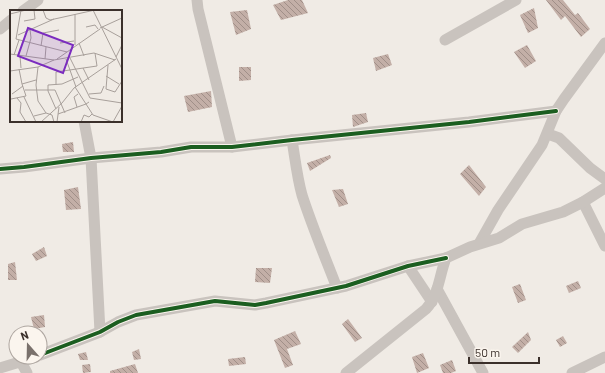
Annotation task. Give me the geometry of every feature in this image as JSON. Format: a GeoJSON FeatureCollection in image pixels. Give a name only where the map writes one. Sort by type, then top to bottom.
{"type":"FeatureCollection","features":[{"type":"Feature","properties":{"kind":"street"},"geometry":{"type":"LineString","coordinates":[[197,0],[232,147]]}},
{"type":"Feature","properties":{"kind":"street"},"geometry":{"type":"LineString","coordinates":[[445,40],[516,0]]}},
{"type":"Feature","properties":{"kind":"street"},"geometry":{"type":"LineString","coordinates":[[25,10],[37,5]]}},
{"type":"Feature","properties":{"kind":"street"},"geometry":{"type":"LineString","coordinates":[[0,29],[10,21]]}},
{"type":"Feature","properties":{"kind":"street"},"geometry":{"type":"LineString","coordinates":[[480,242],[498,210],[542,145],[548,134],[556,111],[605,43]]}},
{"type":"Feature","properties":{"kind":"street"},"geometry":{"type":"LineString","coordinates":[[3,167],[24,167],[91,158],[161,152],[191,147],[232,147],[469,122],[556,111]]}},
{"type":"Feature","properties":{"kind":"street"},"geometry":{"type":"LineString","coordinates":[[84,122],[91,158],[100,332]]}},
{"type":"Feature","properties":{"kind":"street"},"geometry":{"type":"LineString","coordinates":[[548,134],[559,138],[586,164],[605,179]]}},
{"type":"Feature","properties":{"kind":"street"},"geometry":{"type":"LineString","coordinates":[[292,140],[302,193],[337,288]]}},
{"type":"Feature","properties":{"kind":"street"},"geometry":{"type":"LineString","coordinates":[[48,352],[100,332],[118,322],[136,315],[215,301],[254,305],[260,304],[337,288],[408,266],[446,258],[480,242],[499,238],[522,224],[563,212],[583,202],[605,188]]}},
{"type":"Feature","properties":{"kind":"street"},"geometry":{"type":"LineString","coordinates":[[583,202],[605,246]]}},
{"type":"Feature","properties":{"kind":"street"},"geometry":{"type":"LineString","coordinates":[[346,373],[426,310],[432,302],[437,289],[446,258]]}},
{"type":"Feature","properties":{"kind":"street"},"geometry":{"type":"LineString","coordinates":[[408,266],[432,302]]}},
{"type":"Feature","properties":{"kind":"street"},"geometry":{"type":"LineString","coordinates":[[437,289],[483,373]]}},
{"type":"Feature","properties":{"kind":"street"},"geometry":{"type":"LineString","coordinates":[[572,373],[605,357]]}},
{"type":"Feature","properties":{"kind":"street"},"geometry":{"type":"LineString","coordinates":[[0,368],[10,365]]}},
{"type":"Feature","properties":{"kind":"building"},"geometry":{"type":"Polygon","coordinates":[[[288,0],[302,0],[308,13],[281,20],[273,5],[288,0]]]}},
{"type":"Feature","properties":{"kind":"building"},"geometry":{"type":"Polygon","coordinates":[[[546,0],[563,0],[575,15],[578,13],[590,29],[581,37],[565,16],[561,20],[546,0]]]}},
{"type":"Feature","properties":{"kind":"building"},"geometry":{"type":"Polygon","coordinates":[[[534,8],[538,28],[528,33],[520,15],[534,8]]]}},
{"type":"Feature","properties":{"kind":"building"},"geometry":{"type":"Polygon","coordinates":[[[247,10],[251,29],[236,35],[230,12],[247,10]]]}},
{"type":"Feature","properties":{"kind":"building"},"geometry":{"type":"Polygon","coordinates":[[[527,45],[536,61],[525,68],[514,52],[527,45]]]}},
{"type":"Feature","properties":{"kind":"building"},"geometry":{"type":"Polygon","coordinates":[[[388,54],[392,65],[376,71],[373,58],[388,54]]]}},
{"type":"Feature","properties":{"kind":"building"},"geometry":{"type":"Polygon","coordinates":[[[239,67],[251,67],[251,80],[239,81],[239,67]]]}},
{"type":"Feature","properties":{"kind":"building"},"geometry":{"type":"Polygon","coordinates":[[[211,91],[212,107],[188,112],[184,96],[211,91]]]}},
{"type":"Feature","properties":{"kind":"building"},"geometry":{"type":"Polygon","coordinates":[[[366,113],[368,122],[353,127],[352,115],[366,113]]]}},
{"type":"Feature","properties":{"kind":"building"},"geometry":{"type":"Polygon","coordinates":[[[73,142],[74,152],[63,152],[62,144],[73,142]]]}},
{"type":"Feature","properties":{"kind":"building"},"geometry":{"type":"Polygon","coordinates":[[[330,155],[331,158],[310,171],[307,163],[330,155]]]}},
{"type":"Feature","properties":{"kind":"building"},"geometry":{"type":"Polygon","coordinates":[[[469,165],[486,187],[479,196],[460,174],[469,165]]]}},
{"type":"Feature","properties":{"kind":"building"},"geometry":{"type":"Polygon","coordinates":[[[78,187],[81,209],[66,210],[64,190],[78,187]]]}},
{"type":"Feature","properties":{"kind":"building"},"geometry":{"type":"Polygon","coordinates":[[[343,189],[348,204],[339,207],[332,190],[343,189]]]}},
{"type":"Feature","properties":{"kind":"building"},"geometry":{"type":"Polygon","coordinates":[[[44,247],[47,256],[36,261],[32,254],[44,247]]]}},
{"type":"Feature","properties":{"kind":"building"},"geometry":{"type":"Polygon","coordinates":[[[15,262],[17,280],[8,280],[8,264],[15,262]]]}},
{"type":"Feature","properties":{"kind":"building"},"geometry":{"type":"Polygon","coordinates":[[[256,268],[272,268],[270,283],[255,282],[256,268]]]}},
{"type":"Feature","properties":{"kind":"building"},"geometry":{"type":"Polygon","coordinates":[[[578,281],[581,288],[569,293],[566,286],[578,281]]]}},
{"type":"Feature","properties":{"kind":"building"},"geometry":{"type":"Polygon","coordinates":[[[520,284],[526,300],[518,303],[512,287],[520,284]]]}},
{"type":"Feature","properties":{"kind":"building"},"geometry":{"type":"Polygon","coordinates":[[[44,315],[45,325],[33,325],[31,317],[44,315]]]}},
{"type":"Feature","properties":{"kind":"building"},"geometry":{"type":"Polygon","coordinates":[[[348,319],[362,338],[355,342],[342,324],[348,319]]]}},
{"type":"Feature","properties":{"kind":"building"},"geometry":{"type":"Polygon","coordinates":[[[295,331],[301,344],[287,349],[293,365],[285,368],[274,340],[295,331]]]}},
{"type":"Feature","properties":{"kind":"building"},"geometry":{"type":"Polygon","coordinates":[[[528,332],[531,340],[518,353],[512,347],[528,332]]]}},
{"type":"Feature","properties":{"kind":"building"},"geometry":{"type":"Polygon","coordinates":[[[563,336],[567,343],[560,347],[556,340],[563,336]]]}},
{"type":"Feature","properties":{"kind":"building"},"geometry":{"type":"Polygon","coordinates":[[[139,349],[141,359],[134,360],[132,352],[139,349]]]}},
{"type":"Feature","properties":{"kind":"building"},"geometry":{"type":"Polygon","coordinates":[[[86,352],[88,360],[80,360],[78,354],[86,352]]]}},
{"type":"Feature","properties":{"kind":"building"},"geometry":{"type":"Polygon","coordinates":[[[423,353],[429,368],[417,373],[412,357],[423,353]]]}},
{"type":"Feature","properties":{"kind":"building"},"geometry":{"type":"Polygon","coordinates":[[[245,357],[246,364],[229,366],[228,359],[245,357]]]}},
{"type":"Feature","properties":{"kind":"building"},"geometry":{"type":"Polygon","coordinates":[[[452,360],[456,371],[451,373],[443,373],[440,365],[452,360]]]}},
{"type":"Feature","properties":{"kind":"building"},"geometry":{"type":"Polygon","coordinates":[[[90,364],[91,372],[83,373],[82,365],[90,364]]]}},
{"type":"Feature","properties":{"kind":"building"},"geometry":{"type":"Polygon","coordinates":[[[135,364],[138,373],[110,373],[110,371],[135,364]]]}},
{"type":"Feature","properties":{"kind":"cycle path"},"geometry":{"type":"LineString","coordinates":[[0,169],[91,158],[161,152],[191,147],[232,147],[469,122],[556,111]]}},
{"type":"Feature","properties":{"kind":"cycle path"},"geometry":{"type":"LineString","coordinates":[[48,352],[100,332],[118,322],[136,315],[215,301],[255,305],[266,303],[346,286],[408,266],[446,258]]}}]}
